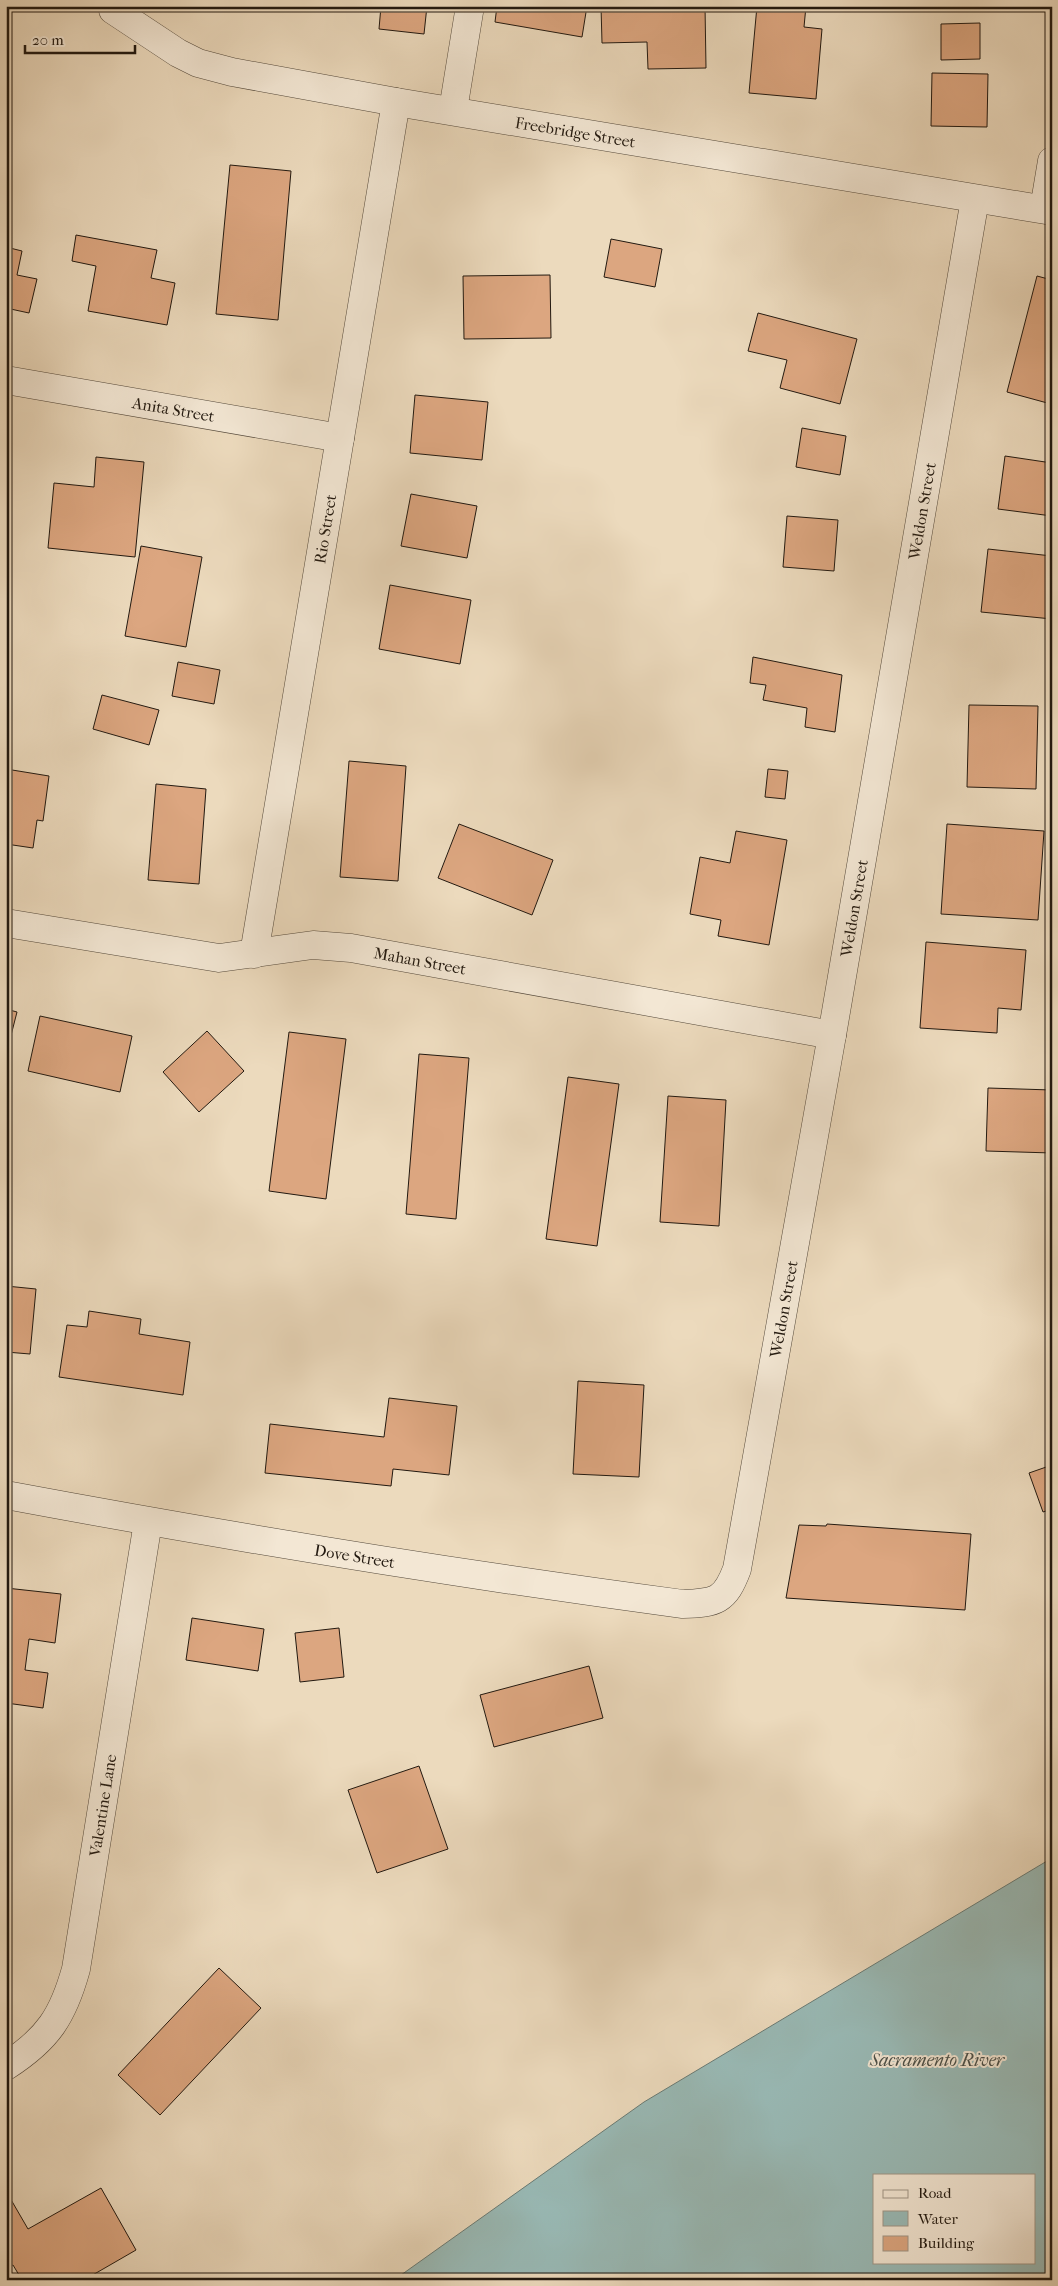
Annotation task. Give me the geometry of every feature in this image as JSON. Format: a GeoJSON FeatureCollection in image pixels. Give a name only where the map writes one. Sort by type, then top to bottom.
{"type":"FeatureCollection","features":[{"type":"Feature","properties":{"kind":"street"},"geometry":{"type":"LineString","coordinates":[[453,110],[470,6]]}},
{"type":"Feature","properties":{"kind":"street","name":"Freebridge Street"},"geometry":{"type":"LineString","coordinates":[[114,10],[162,44],[198,63],[232,72],[396,102],[453,110],[975,200],[1048,210]]}},
{"type":"Feature","properties":{"kind":"street","name":"Rio Street"},"geometry":{"type":"LineString","coordinates":[[254,954],[396,102]]}},
{"type":"Feature","properties":{"kind":"street"},"geometry":{"type":"LineString","coordinates":[[1048,210],[1052,161]]}},
{"type":"Feature","properties":{"kind":"street","name":"Weldon Street"},"geometry":{"type":"LineString","coordinates":[[705,1603],[716,1600],[729,1589],[737,1569],[832,1035],[975,200]]}},
{"type":"Feature","properties":{"kind":"street","name":"Anita Street"},"geometry":{"type":"LineString","coordinates":[[6,380],[340,438]]}},
{"type":"Feature","properties":{"kind":"street","name":"Mahan Street"},"geometry":{"type":"LineString","coordinates":[[6,923],[208,957],[232,958],[312,945],[351,948],[832,1035]]}},
{"type":"Feature","properties":{"kind":"street","name":"Dove Street"},"geometry":{"type":"LineString","coordinates":[[6,1495],[148,1522],[494,1579],[683,1604],[705,1603]]}},
{"type":"Feature","properties":{"kind":"street","name":"Valentine Lane"},"geometry":{"type":"LineString","coordinates":[[6,2066],[33,2047],[54,2022],[67,2001],[76,1969],[148,1522]]}},
{"type":"Feature","properties":{"kind":"water","name":"Sacramento River"},"geometry":{"type":"Polygon","coordinates":[[[1052,1858],[1052,2280],[394,2280],[644,2102],[1052,1858]]]}},
{"type":"Feature","properties":{"kind":"building"},"geometry":{"type":"Polygon","coordinates":[[[381,6],[427,6],[424,34],[379,29],[381,6]]]}},
{"type":"Feature","properties":{"kind":"building"},"geometry":{"type":"Polygon","coordinates":[[[497,6],[587,6],[582,37],[495,22],[497,6]]]}},
{"type":"Feature","properties":{"kind":"building"},"geometry":{"type":"Polygon","coordinates":[[[601,6],[705,6],[706,68],[648,69],[647,42],[602,43],[601,6]]]}},
{"type":"Feature","properties":{"kind":"building"},"geometry":{"type":"Polygon","coordinates":[[[757,6],[806,6],[804,27],[822,29],[816,99],[749,93],[757,6]]]}},
{"type":"Feature","properties":{"kind":"building"},"geometry":{"type":"Polygon","coordinates":[[[980,23],[980,59],[941,60],[941,24],[980,23]]]}},
{"type":"Feature","properties":{"kind":"building"},"geometry":{"type":"Polygon","coordinates":[[[932,73],[988,74],[987,127],[931,126],[932,73]]]}},
{"type":"Feature","properties":{"kind":"building"},"geometry":{"type":"Polygon","coordinates":[[[230,165],[291,171],[278,320],[216,314],[230,165]]]}},
{"type":"Feature","properties":{"kind":"building"},"geometry":{"type":"Polygon","coordinates":[[[76,235],[157,250],[151,278],[175,283],[167,325],[88,311],[96,266],[72,261],[76,235]]]}},
{"type":"Feature","properties":{"kind":"building"},"geometry":{"type":"Polygon","coordinates":[[[611,239],[662,249],[655,287],[604,277],[611,239]]]}},
{"type":"Feature","properties":{"kind":"building"},"geometry":{"type":"Polygon","coordinates":[[[6,247],[22,251],[17,275],[37,279],[29,313],[6,308],[6,247]]]}},
{"type":"Feature","properties":{"kind":"building"},"geometry":{"type":"Polygon","coordinates":[[[550,275],[551,338],[464,339],[463,276],[550,275]]]}},
{"type":"Feature","properties":{"kind":"building"},"geometry":{"type":"Polygon","coordinates":[[[1037,276],[1052,280],[1051,404],[1007,392],[1037,276]]]}},
{"type":"Feature","properties":{"kind":"building"},"geometry":{"type":"Polygon","coordinates":[[[758,313],[857,339],[840,404],[780,388],[787,360],[748,351],[758,313]]]}},
{"type":"Feature","properties":{"kind":"building"},"geometry":{"type":"Polygon","coordinates":[[[415,395],[488,402],[482,460],[410,453],[415,395]]]}},
{"type":"Feature","properties":{"kind":"building"},"geometry":{"type":"Polygon","coordinates":[[[802,428],[846,436],[840,475],[796,467],[802,428]]]}},
{"type":"Feature","properties":{"kind":"building"},"geometry":{"type":"Polygon","coordinates":[[[1005,456],[1052,463],[1052,516],[998,509],[1005,456]]]}},
{"type":"Feature","properties":{"kind":"building"},"geometry":{"type":"Polygon","coordinates":[[[96,457],[144,462],[135,557],[48,548],[54,483],[94,487],[96,457]]]}},
{"type":"Feature","properties":{"kind":"building"},"geometry":{"type":"Polygon","coordinates":[[[411,494],[477,506],[467,558],[401,546],[411,494]]]}},
{"type":"Feature","properties":{"kind":"building"},"geometry":{"type":"Polygon","coordinates":[[[787,516],[838,520],[834,571],[783,567],[787,516]]]}},
{"type":"Feature","properties":{"kind":"building"},"geometry":{"type":"Polygon","coordinates":[[[141,546],[202,557],[186,647],[125,636],[141,546]]]}},
{"type":"Feature","properties":{"kind":"building"},"geometry":{"type":"Polygon","coordinates":[[[988,549],[1052,556],[1052,619],[981,612],[988,549]]]}},
{"type":"Feature","properties":{"kind":"building"},"geometry":{"type":"Polygon","coordinates":[[[390,585],[471,600],[460,664],[379,649],[390,585]]]}},
{"type":"Feature","properties":{"kind":"building"},"geometry":{"type":"Polygon","coordinates":[[[753,657],[842,675],[835,732],[805,727],[807,708],[763,700],[766,685],[750,683],[753,657]]]}},
{"type":"Feature","properties":{"kind":"building"},"geometry":{"type":"Polygon","coordinates":[[[178,662],[220,670],[214,704],[172,696],[178,662]]]}},
{"type":"Feature","properties":{"kind":"building"},"geometry":{"type":"Polygon","coordinates":[[[102,695],[159,710],[149,745],[93,729],[102,695]]]}},
{"type":"Feature","properties":{"kind":"building"},"geometry":{"type":"Polygon","coordinates":[[[969,705],[1038,706],[1036,789],[967,787],[969,705]]]}},
{"type":"Feature","properties":{"kind":"building"},"geometry":{"type":"Polygon","coordinates":[[[349,761],[406,766],[398,881],[340,877],[349,761]]]}},
{"type":"Feature","properties":{"kind":"building"},"geometry":{"type":"Polygon","coordinates":[[[6,769],[49,776],[43,821],[37,820],[33,848],[6,844],[6,769]]]}},
{"type":"Feature","properties":{"kind":"building"},"geometry":{"type":"Polygon","coordinates":[[[768,769],[788,771],[785,799],[765,797],[768,769]]]}},
{"type":"Feature","properties":{"kind":"building"},"geometry":{"type":"Polygon","coordinates":[[[156,784],[206,789],[199,884],[148,880],[156,784]]]}},
{"type":"Feature","properties":{"kind":"building"},"geometry":{"type":"Polygon","coordinates":[[[459,824],[553,860],[532,915],[438,878],[459,824]]]}},
{"type":"Feature","properties":{"kind":"building"},"geometry":{"type":"Polygon","coordinates":[[[947,824],[1044,831],[1038,920],[941,914],[947,824]]]}},
{"type":"Feature","properties":{"kind":"building"},"geometry":{"type":"Polygon","coordinates":[[[736,831],[787,840],[769,945],[718,936],[721,920],[690,914],[700,857],[730,863],[736,831]]]}},
{"type":"Feature","properties":{"kind":"building"},"geometry":{"type":"Polygon","coordinates":[[[926,942],[1026,950],[1021,1010],[998,1008],[997,1033],[920,1028],[926,942]]]}},
{"type":"Feature","properties":{"kind":"building"},"geometry":{"type":"Polygon","coordinates":[[[6,1009],[17,1012],[6,1055],[6,1009]]]}},
{"type":"Feature","properties":{"kind":"building"},"geometry":{"type":"Polygon","coordinates":[[[40,1016],[132,1036],[120,1092],[28,1071],[40,1016]]]}},
{"type":"Feature","properties":{"kind":"building"},"geometry":{"type":"Polygon","coordinates":[[[207,1031],[244,1071],[199,1112],[163,1072],[207,1031]]]}},
{"type":"Feature","properties":{"kind":"building"},"geometry":{"type":"Polygon","coordinates":[[[289,1032],[346,1039],[326,1199],[269,1191],[289,1032]]]}},
{"type":"Feature","properties":{"kind":"building"},"geometry":{"type":"Polygon","coordinates":[[[419,1054],[469,1058],[456,1219],[406,1214],[419,1054]]]}},
{"type":"Feature","properties":{"kind":"building"},"geometry":{"type":"Polygon","coordinates":[[[568,1077],[619,1084],[597,1246],[546,1239],[568,1077]]]}},
{"type":"Feature","properties":{"kind":"building"},"geometry":{"type":"Polygon","coordinates":[[[988,1088],[1052,1090],[1052,1153],[986,1151],[988,1088]]]}},
{"type":"Feature","properties":{"kind":"building"},"geometry":{"type":"Polygon","coordinates":[[[668,1096],[726,1100],[719,1226],[660,1222],[668,1096]]]}},
{"type":"Feature","properties":{"kind":"building"},"geometry":{"type":"Polygon","coordinates":[[[6,1286],[36,1289],[30,1354],[6,1352],[6,1286]]]}},
{"type":"Feature","properties":{"kind":"building"},"geometry":{"type":"Polygon","coordinates":[[[89,1311],[141,1319],[139,1334],[190,1342],[183,1395],[59,1377],[67,1325],[87,1327],[89,1311]]]}},
{"type":"Feature","properties":{"kind":"building"},"geometry":{"type":"Polygon","coordinates":[[[578,1381],[644,1385],[639,1477],[573,1474],[578,1381]]]}},
{"type":"Feature","properties":{"kind":"building"},"geometry":{"type":"Polygon","coordinates":[[[389,1398],[457,1406],[449,1475],[393,1469],[391,1486],[265,1473],[270,1424],[384,1437],[389,1398]]]}},
{"type":"Feature","properties":{"kind":"building"},"geometry":{"type":"Polygon","coordinates":[[[1052,1465],[1052,1509],[1043,1512],[1029,1473],[1052,1465]]]}},
{"type":"Feature","properties":{"kind":"building"},"geometry":{"type":"Polygon","coordinates":[[[827,1524],[971,1534],[965,1610],[786,1598],[799,1525],[826,1526],[827,1524]]]}},
{"type":"Feature","properties":{"kind":"building"},"geometry":{"type":"Polygon","coordinates":[[[6,1588],[61,1594],[55,1643],[29,1639],[25,1670],[48,1673],[43,1708],[6,1703],[6,1588]]]}},
{"type":"Feature","properties":{"kind":"building"},"geometry":{"type":"Polygon","coordinates":[[[192,1618],[264,1629],[258,1671],[186,1660],[192,1618]]]}},
{"type":"Feature","properties":{"kind":"building"},"geometry":{"type":"Polygon","coordinates":[[[339,1628],[344,1677],[300,1682],[295,1633],[339,1628]]]}},
{"type":"Feature","properties":{"kind":"building"},"geometry":{"type":"Polygon","coordinates":[[[589,1666],[603,1718],[494,1747],[480,1695],[589,1666]]]}},
{"type":"Feature","properties":{"kind":"building"},"geometry":{"type":"Polygon","coordinates":[[[6,1756],[11,1757],[6,1787],[6,1756]]]}},
{"type":"Feature","properties":{"kind":"building"},"geometry":{"type":"Polygon","coordinates":[[[419,1766],[448,1849],[377,1873],[348,1790],[419,1766]]]}},
{"type":"Feature","properties":{"kind":"building"},"geometry":{"type":"Polygon","coordinates":[[[219,1968],[261,2008],[160,2115],[118,2075],[219,1968]]]}},
{"type":"Feature","properties":{"kind":"building"},"geometry":{"type":"Polygon","coordinates":[[[101,2188],[136,2250],[84,2280],[22,2280],[13,2265],[6,2268],[6,2191],[28,2229],[101,2188]]]}}]}
